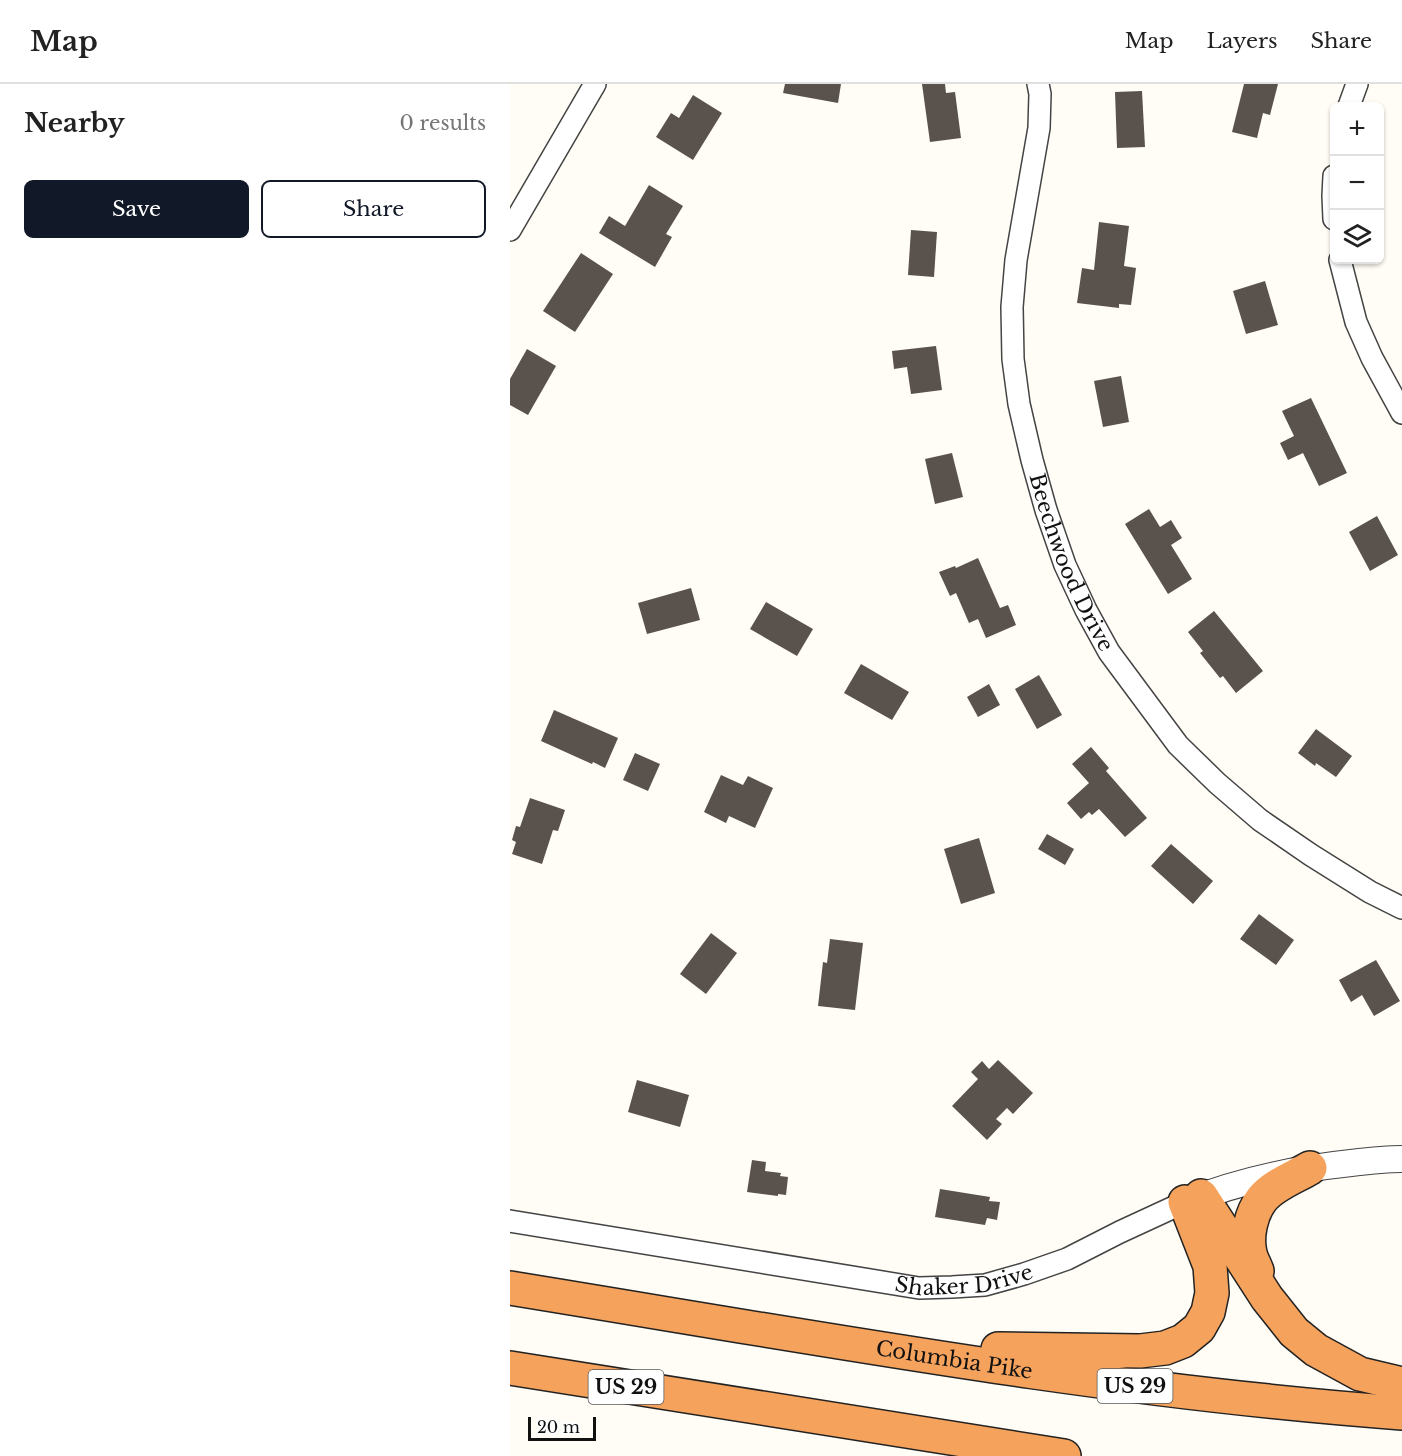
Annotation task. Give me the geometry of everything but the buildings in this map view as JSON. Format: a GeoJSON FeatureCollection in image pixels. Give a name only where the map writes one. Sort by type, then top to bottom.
{"type":"FeatureCollection","features":[{"type":"Feature","properties":{"kind":"highway"},"geometry":{"type":"LineString","coordinates":[[1267,1298],[1250,1252],[1249,1233],[1254,1215],[1263,1198],[1277,1186],[1310,1168]]}},
{"type":"Feature","properties":{"kind":"highway"},"geometry":{"type":"LineString","coordinates":[[1193,1199],[1294,1332],[1316,1350],[1360,1374],[1402,1384]]}},
{"type":"Feature","properties":{"kind":"highway"},"geometry":{"type":"LineString","coordinates":[[870,1347],[1140,1351],[1165,1348],[1183,1341],[1199,1328],[1208,1312],[1212,1293],[1210,1266],[1193,1199]]}},
{"type":"Feature","properties":{"kind":"highway","name":"Columbia Pike"},"geometry":{"type":"LineString","coordinates":[[510,1288],[870,1347],[1129,1385],[1402,1413]]}},
{"type":"Feature","properties":{"kind":"highway","name":"US 29"},"geometry":{"type":"LineString","coordinates":[[510,1368],[1064,1456]]}},
{"type":"Feature","properties":{"kind":"highway"},"geometry":{"type":"LineString","coordinates":[[742,1406],[966,1456]]}},
{"type":"Feature","properties":{"kind":"street"},"geometry":{"type":"LineString","coordinates":[[510,230],[595,84]]}},
{"type":"Feature","properties":{"kind":"street","name":"Beechwood Drive"},"geometry":{"type":"LineString","coordinates":[[1038,84],[1039,128],[1016,260],[1012,307],[1014,359],[1019,404],[1032,460],[1065,565],[1086,610],[1109,651],[1178,745],[1260,820],[1360,885],[1402,908]]}},
{"type":"Feature","properties":{"kind":"street"},"geometry":{"type":"LineString","coordinates":[[1350,102],[1357,84]]}},
{"type":"Feature","properties":{"kind":"street"},"geometry":{"type":"LineString","coordinates":[[1341,264],[1356,322],[1372,358],[1402,413]]}},
{"type":"Feature","properties":{"kind":"street","name":"Shaker Drive"},"geometry":{"type":"LineString","coordinates":[[510,1221],[920,1288],[985,1285],[1067,1259],[1193,1199],[1239,1183],[1310,1168],[1402,1159]]}}]}
